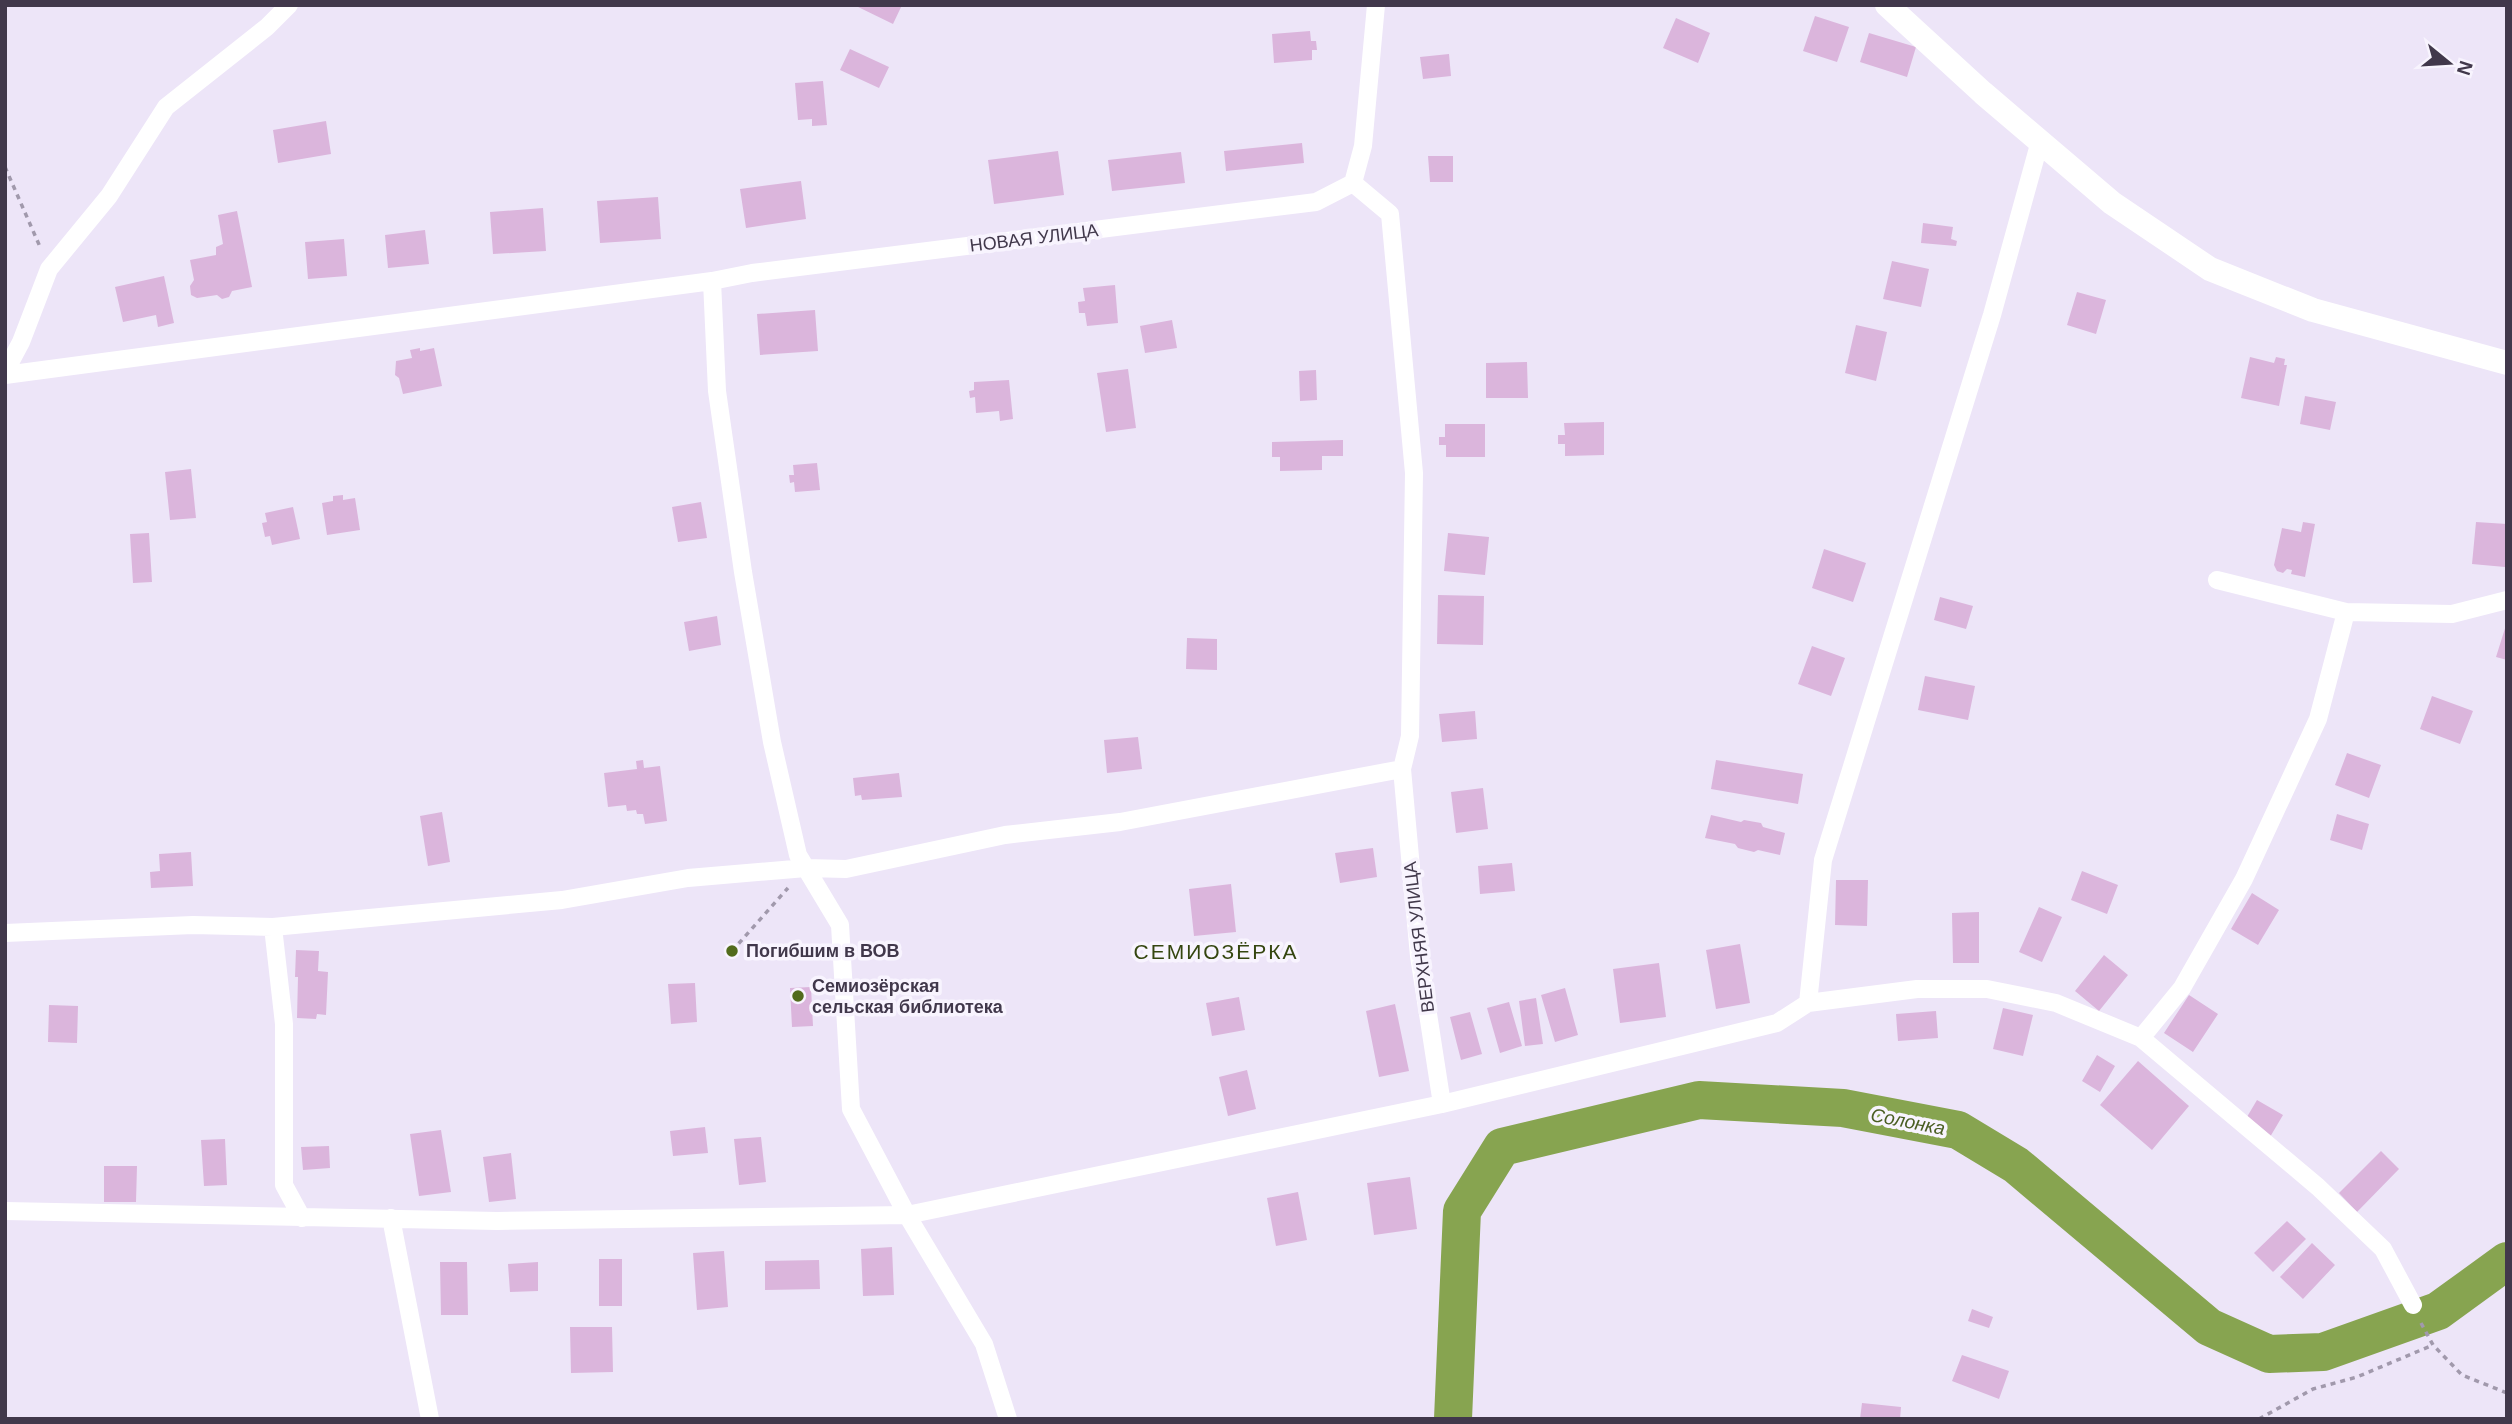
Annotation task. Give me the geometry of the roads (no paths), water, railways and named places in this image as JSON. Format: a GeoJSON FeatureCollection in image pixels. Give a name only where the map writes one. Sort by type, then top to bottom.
{"type":"FeatureCollection","features":[{"type":"Feature","properties":{"kind":"street"},"geometry":{"type":"LineString","coordinates":[[5,373],[21,342],[50,269],[109,196],[166,107],[267,27],[289,5]]}},
{"type":"Feature","properties":{"kind":"street"},"geometry":{"type":"LineString","coordinates":[[1353,183],[1363,146],[1376,5]]}},
{"type":"Feature","properties":{"kind":"street"},"geometry":{"type":"LineString","coordinates":[[1887,5],[1983,93],[2112,203],[2210,269],[2312,310],[2507,363]]}},
{"type":"Feature","properties":{"kind":"street"},"geometry":{"type":"LineString","coordinates":[[1808,1003],[1823,860],[1992,315],[2039,141]]}},
{"type":"Feature","properties":{"kind":"street","name":"НОВАЯ УЛИЦА"},"geometry":{"type":"LineString","coordinates":[[5,373],[712,281],[752,273],[1315,202],[1353,183]]}},
{"type":"Feature","properties":{"kind":"street","name":"ВЕРХНЯЯ УЛИЦА"},"geometry":{"type":"LineString","coordinates":[[1353,183],[1390,214],[1414,472],[1410,736],[1402,769],[1419,956],[1442,1104]]}},
{"type":"Feature","properties":{"kind":"street"},"geometry":{"type":"LineString","coordinates":[[712,281],[717,391],[743,572],[772,742],[797,855],[840,925],[850,1109],[907,1215],[984,1344],[1008,1419]]}},
{"type":"Feature","properties":{"kind":"street"},"geometry":{"type":"LineString","coordinates":[[2217,580],[2346,612],[2452,614],[2507,600]]}},
{"type":"Feature","properties":{"kind":"street"},"geometry":{"type":"LineString","coordinates":[[2141,1038],[2182,988],[2244,879],[2318,719],[2346,612]]}},
{"type":"Feature","properties":{"kind":"street"},"geometry":{"type":"LineString","coordinates":[[5,933],[193,925],[272,927],[549,901],[688,878],[806,868],[846,869],[1005,835],[1120,822],[1402,769]]}},
{"type":"Feature","properties":{"kind":"street"},"geometry":{"type":"LineString","coordinates":[[272,927],[284,1024],[284,1185],[302,1218]]}},
{"type":"Feature","properties":{"kind":"street"},"geometry":{"type":"LineString","coordinates":[[5,1211],[497,1220],[907,1215],[1442,1104],[1777,1023],[1808,1003],[1917,989],[1987,989],[2056,1003],[2141,1038],[2318,1187],[2383,1249],[2413,1305]]}},
{"type":"Feature","properties":{"kind":"street"},"geometry":{"type":"LineString","coordinates":[[391,1218],[430,1419]]}},
{"type":"Feature","properties":{"kind":"waterway","name":"Солонка"},"geometry":{"type":"LineString","coordinates":[[1453,1419],[1462,1211],[1502,1147],[1699,1100],[1843,1108],[1958,1130],[2016,1165],[2209,1327],[2269,1354],[2323,1352],[2438,1311],[2507,1261]]}},
{"type":"Feature","properties":{"kind":"place","name":"Погибшим в ВОВ"},"geometry":{"type":"Point","coordinates":[732,951]}},
{"type":"Feature","properties":{"kind":"place","name":"Семиозёрская сельская библиотека"},"geometry":{"type":"Point","coordinates":[798,996]}},
{"type":"Feature","properties":{"kind":"district","name":"СЕМИОЗЁРКА"},"geometry":{"type":"Point","coordinates":[1216,952]}}]}
